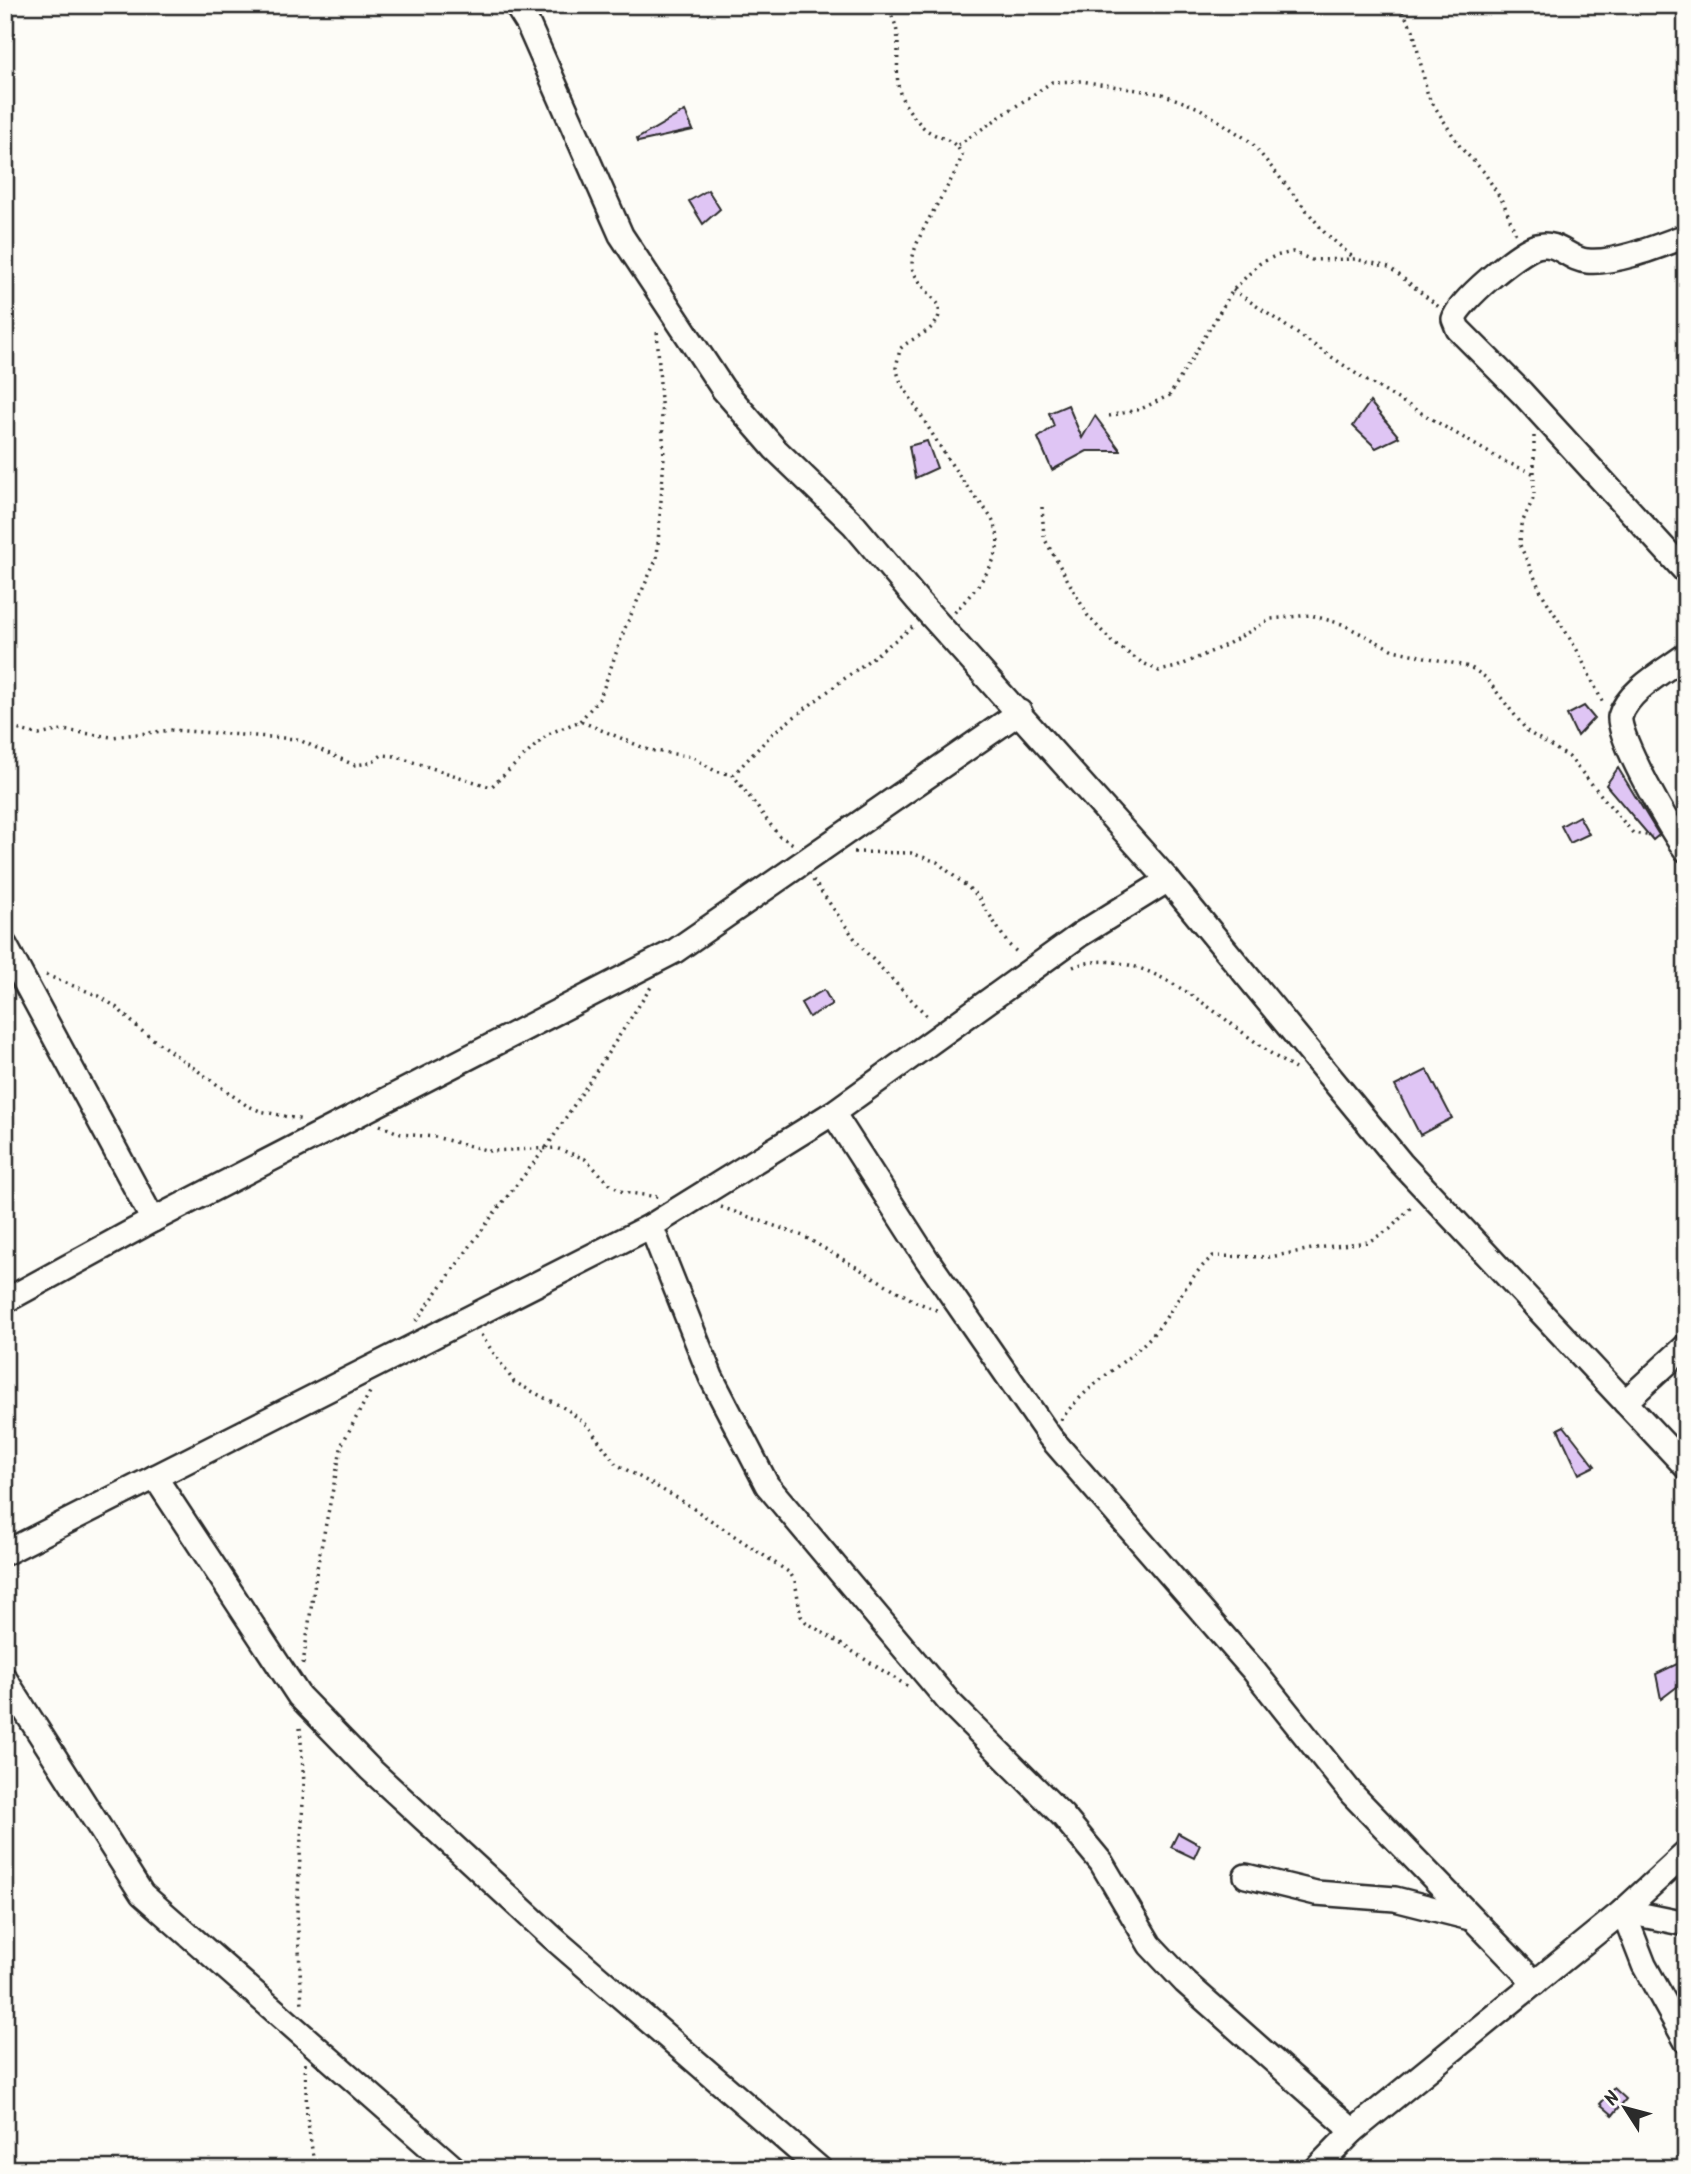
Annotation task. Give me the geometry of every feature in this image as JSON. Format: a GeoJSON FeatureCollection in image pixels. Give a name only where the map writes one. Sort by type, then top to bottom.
{"type":"FeatureCollection","features":[{"type":"Feature","properties":{"kind":"street"},"geometry":{"type":"LineString","coordinates":[[516,5],[528,24],[621,235],[723,389],[775,449],[854,525],[936,621],[1168,880],[1198,920],[1426,1190],[1686,1466]]}},
{"type":"Feature","properties":{"kind":"street"},"geometry":{"type":"LineString","coordinates":[[1686,236],[1627,256],[1586,261],[1557,247],[1539,246],[1522,254],[1460,307],[1454,320],[1686,572]]}},
{"type":"Feature","properties":{"kind":"street"},"geometry":{"type":"LineString","coordinates":[[1680,842],[1622,737],[1620,721],[1630,701],[1686,655]]}},
{"type":"Feature","properties":{"kind":"street"},"geometry":{"type":"LineString","coordinates":[[5,1301],[153,1220],[675,951],[1020,712]]}},
{"type":"Feature","properties":{"kind":"street"},"geometry":{"type":"LineString","coordinates":[[5,1553],[651,1226],[833,1113],[1039,964],[1168,880]]}},
{"type":"Feature","properties":{"kind":"street"},"geometry":{"type":"LineString","coordinates":[[10,954],[153,1220]]}},
{"type":"Feature","properties":{"kind":"street"},"geometry":{"type":"LineString","coordinates":[[833,1113],[926,1258],[1050,1437],[1254,1671],[1352,1794],[1535,1983]]}},
{"type":"Feature","properties":{"kind":"street"},"geometry":{"type":"LineString","coordinates":[[651,1226],[711,1377],[741,1440],[767,1485],[950,1703],[1063,1816],[1093,1852],[1150,1945],[1185,1982],[1353,2132]]}},
{"type":"Feature","properties":{"kind":"street"},"geometry":{"type":"LineString","coordinates":[[1625,1402],[1686,1346]]}},
{"type":"Feature","properties":{"kind":"street"},"geometry":{"type":"LineString","coordinates":[[155,1477],[299,1696],[370,1769],[553,1938],[820,2169]]}},
{"type":"Feature","properties":{"kind":"street"},"geometry":{"type":"LineString","coordinates":[[7,1685],[142,1894],[455,2169]]}},
{"type":"Feature","properties":{"kind":"street"},"geometry":{"type":"LineString","coordinates":[[1316,2169],[1353,2132],[1623,1911],[1686,1853]]}},
{"type":"Feature","properties":{"kind":"street"},"geometry":{"type":"LineString","coordinates":[[1246,1876],[1316,1893],[1395,1899],[1470,1918]]}},
{"type":"Feature","properties":{"kind":"street"},"geometry":{"type":"LineString","coordinates":[[1623,1911],[1686,1924]]}},
{"type":"Feature","properties":{"kind":"street"},"geometry":{"type":"LineString","coordinates":[[1623,1911],[1644,1965],[1686,2041]]}},
{"type":"Feature","properties":{"kind":"path"},"geometry":{"type":"LineString","coordinates":[[733,775],[773,733],[936,621],[979,586],[996,550],[996,529],[962,482],[901,383],[896,368],[900,349],[927,333],[937,322],[940,311],[912,264],[923,232],[962,155],[958,145],[924,128],[905,104],[899,92],[899,45],[894,21],[883,5]]}},
{"type":"Feature","properties":{"kind":"path"},"geometry":{"type":"LineString","coordinates":[[1399,5],[1413,30],[1428,96],[1461,148],[1485,172],[1504,204],[1522,254]]}},
{"type":"Feature","properties":{"kind":"path"},"geometry":{"type":"LineString","coordinates":[[958,145],[1052,82],[1081,81],[1162,93],[1199,108],[1251,142],[1325,233],[1355,259]]}},
{"type":"Feature","properties":{"kind":"path"},"geometry":{"type":"LineString","coordinates":[[1110,416],[1141,409],[1170,395],[1233,289],[1259,264],[1275,256],[1293,252],[1312,260],[1355,259],[1389,267],[1454,320]]}},
{"type":"Feature","properties":{"kind":"path"},"geometry":{"type":"LineString","coordinates":[[5,726],[39,735],[62,730],[112,737],[173,730],[297,739],[354,765],[370,763],[382,755],[394,756],[491,787],[548,734],[580,721],[600,698],[625,628],[657,558],[664,457],[656,289]]}},
{"type":"Feature","properties":{"kind":"path"},"geometry":{"type":"LineString","coordinates":[[1233,289],[1367,381],[1503,461],[1535,474]]}},
{"type":"Feature","properties":{"kind":"path"},"geometry":{"type":"LineString","coordinates":[[1536,407],[1533,506],[1519,535],[1524,559],[1577,650],[1602,702],[1620,721]]}},
{"type":"Feature","properties":{"kind":"path"},"geometry":{"type":"LineString","coordinates":[[1042,507],[1044,538],[1088,616],[1112,642],[1141,662],[1159,671],[1177,667],[1226,645],[1271,619],[1310,615],[1342,624],[1393,650],[1455,662],[1478,672],[1501,694],[1528,732],[1569,757],[1633,833],[1680,842]]}},
{"type":"Feature","properties":{"kind":"path"},"geometry":{"type":"LineString","coordinates":[[580,721],[649,750],[693,757],[715,771],[733,775],[779,836],[810,857],[925,856],[977,895],[1008,944],[1026,959],[1039,964],[1068,967],[1105,960],[1143,971],[1170,982],[1296,1069]]}},
{"type":"Feature","properties":{"kind":"path"},"geometry":{"type":"LineString","coordinates":[[810,857],[821,895],[860,946],[926,1014],[940,1034]]}},
{"type":"Feature","properties":{"kind":"path"},"geometry":{"type":"LineString","coordinates":[[10,954],[99,996],[116,1007],[143,1032],[246,1105],[331,1128]]}},
{"type":"Feature","properties":{"kind":"path"},"geometry":{"type":"LineString","coordinates":[[355,1116],[401,1134],[435,1137],[489,1151],[556,1148],[585,1159],[611,1185],[623,1192],[730,1208],[803,1236],[916,1302],[942,1312]]}},
{"type":"Feature","properties":{"kind":"path"},"geometry":{"type":"LineString","coordinates":[[1050,1437],[1076,1400],[1153,1334],[1201,1266],[1213,1256],[1270,1257],[1368,1242],[1390,1228],[1426,1190]]}},
{"type":"Feature","properties":{"kind":"path"},"geometry":{"type":"LineString","coordinates":[[470,1318],[514,1382],[568,1410],[588,1426],[616,1464],[679,1499],[776,1561],[795,1581],[798,1606],[806,1622],[911,1689]]}},
{"type":"Feature","properties":{"kind":"path"},"geometry":{"type":"LineString","coordinates":[[299,1696],[304,1783],[297,1912],[307,2117],[315,2169]]}},
{"type":"Feature","properties":{"kind":"building"},"geometry":{"type":"Polygon","coordinates":[[[685,111],[693,130],[638,142],[637,139],[685,111]]]}},
{"type":"Feature","properties":{"kind":"building"},"geometry":{"type":"Polygon","coordinates":[[[708,190],[720,209],[703,224],[689,201],[708,190]]]}},
{"type":"Feature","properties":{"kind":"building"},"geometry":{"type":"Polygon","coordinates":[[[1370,402],[1399,437],[1376,448],[1353,426],[1370,402]]]}},
{"type":"Feature","properties":{"kind":"building"},"geometry":{"type":"Polygon","coordinates":[[[1068,405],[1082,438],[1095,416],[1121,451],[1087,451],[1052,470],[1038,438],[1054,426],[1049,413],[1068,405]]]}},
{"type":"Feature","properties":{"kind":"building"},"geometry":{"type":"Polygon","coordinates":[[[927,441],[937,468],[915,478],[909,446],[927,441]]]}},
{"type":"Feature","properties":{"kind":"building"},"geometry":{"type":"Polygon","coordinates":[[[1584,706],[1594,718],[1577,736],[1567,715],[1584,706]]]}},
{"type":"Feature","properties":{"kind":"building"},"geometry":{"type":"Polygon","coordinates":[[[1618,768],[1659,835],[1653,840],[1606,785],[1618,768]]]}},
{"type":"Feature","properties":{"kind":"building"},"geometry":{"type":"Polygon","coordinates":[[[1579,816],[1589,834],[1570,843],[1561,826],[1579,816]]]}},
{"type":"Feature","properties":{"kind":"building"},"geometry":{"type":"Polygon","coordinates":[[[824,990],[832,1004],[809,1017],[801,1003],[824,990]]]}},
{"type":"Feature","properties":{"kind":"building"},"geometry":{"type":"Polygon","coordinates":[[[1427,1070],[1452,1118],[1420,1135],[1395,1086],[1427,1070]]]}},
{"type":"Feature","properties":{"kind":"building"},"geometry":{"type":"Polygon","coordinates":[[[1564,1426],[1595,1466],[1579,1474],[1558,1429],[1564,1426]]]}},
{"type":"Feature","properties":{"kind":"building"},"geometry":{"type":"Polygon","coordinates":[[[1679,1663],[1686,1680],[1661,1699],[1656,1674],[1679,1663]]]}},
{"type":"Feature","properties":{"kind":"building"},"geometry":{"type":"Polygon","coordinates":[[[1178,1833],[1200,1845],[1194,1858],[1171,1847],[1178,1833]]]}},
{"type":"Feature","properties":{"kind":"building"},"geometry":{"type":"Polygon","coordinates":[[[1614,2088],[1626,2099],[1613,2115],[1600,2104],[1614,2088]]]}}]}
